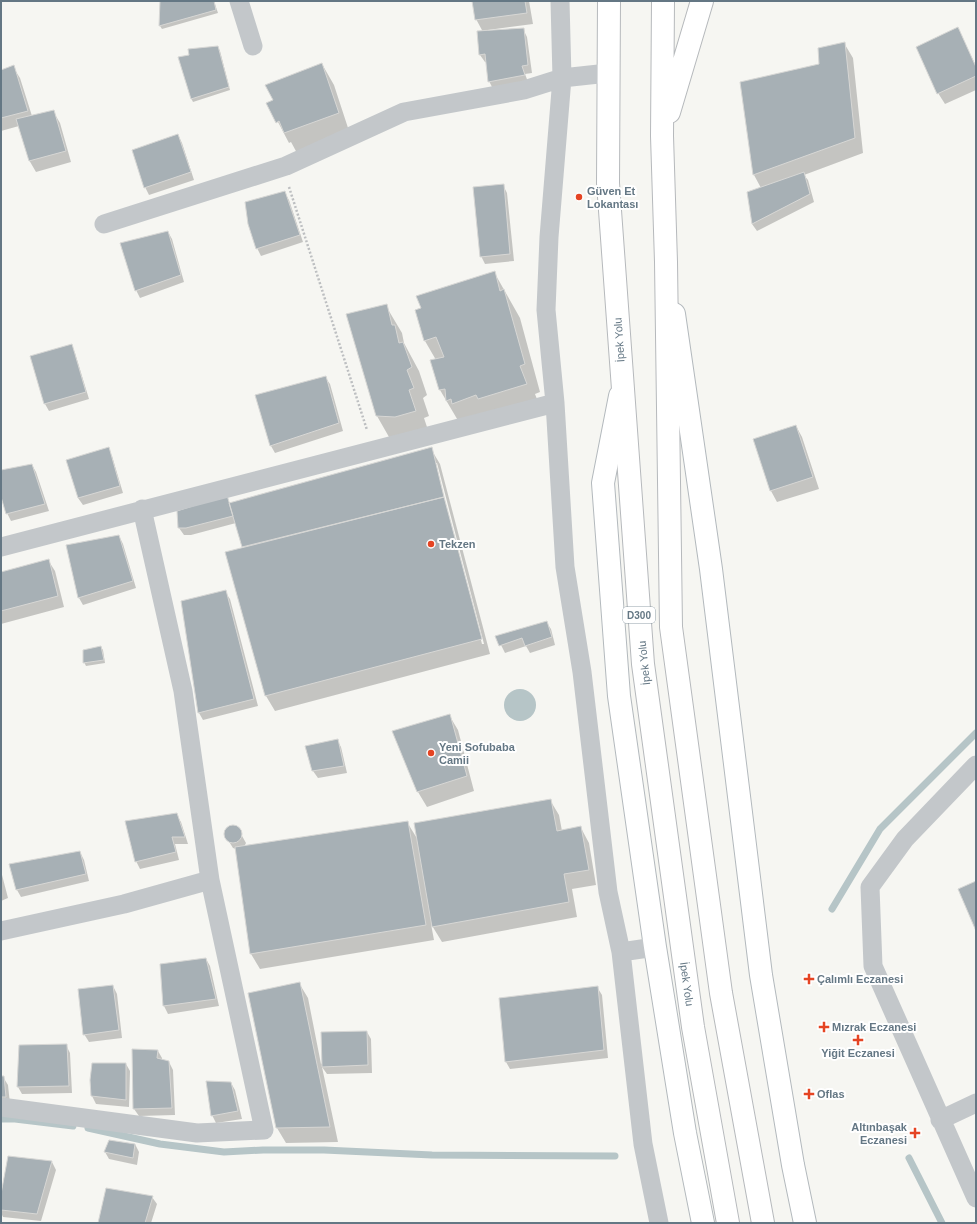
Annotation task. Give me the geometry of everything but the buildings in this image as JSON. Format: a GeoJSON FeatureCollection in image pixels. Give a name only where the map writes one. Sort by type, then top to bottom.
{"type":"FeatureCollection","features":[{"type":"Feature","properties":{"kind":"main road","name":"İpek Yolu"},"geometry":{"type":"LineString","coordinates":[[609,1],[608,183],[643,664],[694,1027],[728,1223]]}},
{"type":"Feature","properties":{"kind":"main road","name":"D300"},"geometry":{"type":"LineString","coordinates":[[662,1],[662,136],[666,262],[671,627],[721,993],[763,1223]]}},
{"type":"Feature","properties":{"kind":"main road"},"geometry":{"type":"LineString","coordinates":[[662,136],[702,1]]}},
{"type":"Feature","properties":{"kind":"main road"},"geometry":{"type":"LineString","coordinates":[[666,262],[711,569],[761,975],[793,1165],[805,1223]]}},
{"type":"Feature","properties":{"kind":"main road"},"geometry":{"type":"LineString","coordinates":[[622,385],[603,483],[619,696],[654,947],[685,1133],[703,1223]]}},
{"type":"Feature","properties":{"kind":"street"},"geometry":{"type":"LineString","coordinates":[[239,1],[253,46]]}},
{"type":"Feature","properties":{"kind":"street"},"geometry":{"type":"LineString","coordinates":[[560,1],[562,78],[549,237],[546,310],[555,403],[565,567],[582,672],[608,892],[621,952],[643,1144],[659,1223]]}},
{"type":"Feature","properties":{"kind":"street"},"geometry":{"type":"LineString","coordinates":[[104,224],[286,166],[404,112],[524,90],[562,78],[608,73]]}},
{"type":"Feature","properties":{"kind":"street"},"geometry":{"type":"LineString","coordinates":[[1,547],[142,509],[555,403]]}},
{"type":"Feature","properties":{"kind":"street"},"geometry":{"type":"LineString","coordinates":[[1,1108],[198,1133],[264,1130],[210,880],[183,691],[142,509]]}},
{"type":"Feature","properties":{"kind":"street"},"geometry":{"type":"LineString","coordinates":[[976,765],[905,839],[870,887],[873,966],[940,1120],[976,1198]]}},
{"type":"Feature","properties":{"kind":"street"},"geometry":{"type":"LineString","coordinates":[[1,931],[124,904],[210,880]]}},
{"type":"Feature","properties":{"kind":"street"},"geometry":{"type":"LineString","coordinates":[[621,952],[654,947]]}},
{"type":"Feature","properties":{"kind":"street"},"geometry":{"type":"LineString","coordinates":[[940,1120],[976,1103]]}},
{"type":"Feature","properties":{"kind":"path"},"geometry":{"type":"LineString","coordinates":[[286,166],[285,174],[364,424],[376,449]]}},
{"type":"Feature","properties":{"kind":"shaded area"},"geometry":{"type":"Polygon","coordinates":[[[517,689],[523,689],[532,693],[536,705],[532,717],[523,721],[517,721],[508,717],[504,708],[504,702],[508,693],[517,689]]]}},
{"type":"Feature","properties":{"kind":"waterway"},"geometry":{"type":"LineString","coordinates":[[832,909],[880,829],[976,733]]}},
{"type":"Feature","properties":{"kind":"waterway"},"geometry":{"type":"LineString","coordinates":[[1,1119],[15,1119],[73,1126]]}},
{"type":"Feature","properties":{"kind":"waterway"},"geometry":{"type":"LineString","coordinates":[[88,1128],[160,1144],[224,1152],[263,1150],[324,1150],[432,1155],[615,1156]]}},
{"type":"Feature","properties":{"kind":"waterway"},"geometry":{"type":"LineString","coordinates":[[909,1158],[942,1223]]}},
{"type":"Feature","properties":{"kind":"place","name":"Güven Et Lokantası"},"geometry":{"type":"Point","coordinates":[579,197]}},
{"type":"Feature","properties":{"kind":"place","name":"Tekzen"},"geometry":{"type":"Point","coordinates":[431,544]}},
{"type":"Feature","properties":{"kind":"place","name":"Yeni Sofubaba Camii"},"geometry":{"type":"Point","coordinates":[431,753]}},
{"type":"Feature","properties":{"kind":"place","name":"Çalımlı Eczanesi"},"geometry":{"type":"Point","coordinates":[809,979]}},
{"type":"Feature","properties":{"kind":"place","name":"Mızrak Eczanesi"},"geometry":{"type":"Point","coordinates":[824,1027]}},
{"type":"Feature","properties":{"kind":"place","name":"Yiğit Eczanesi"},"geometry":{"type":"Point","coordinates":[858,1040]}},
{"type":"Feature","properties":{"kind":"place","name":"Oflas"},"geometry":{"type":"Point","coordinates":[809,1094]}},
{"type":"Feature","properties":{"kind":"place","name":"Altınbaşak Eczanesi"},"geometry":{"type":"Point","coordinates":[915,1133]}}]}
